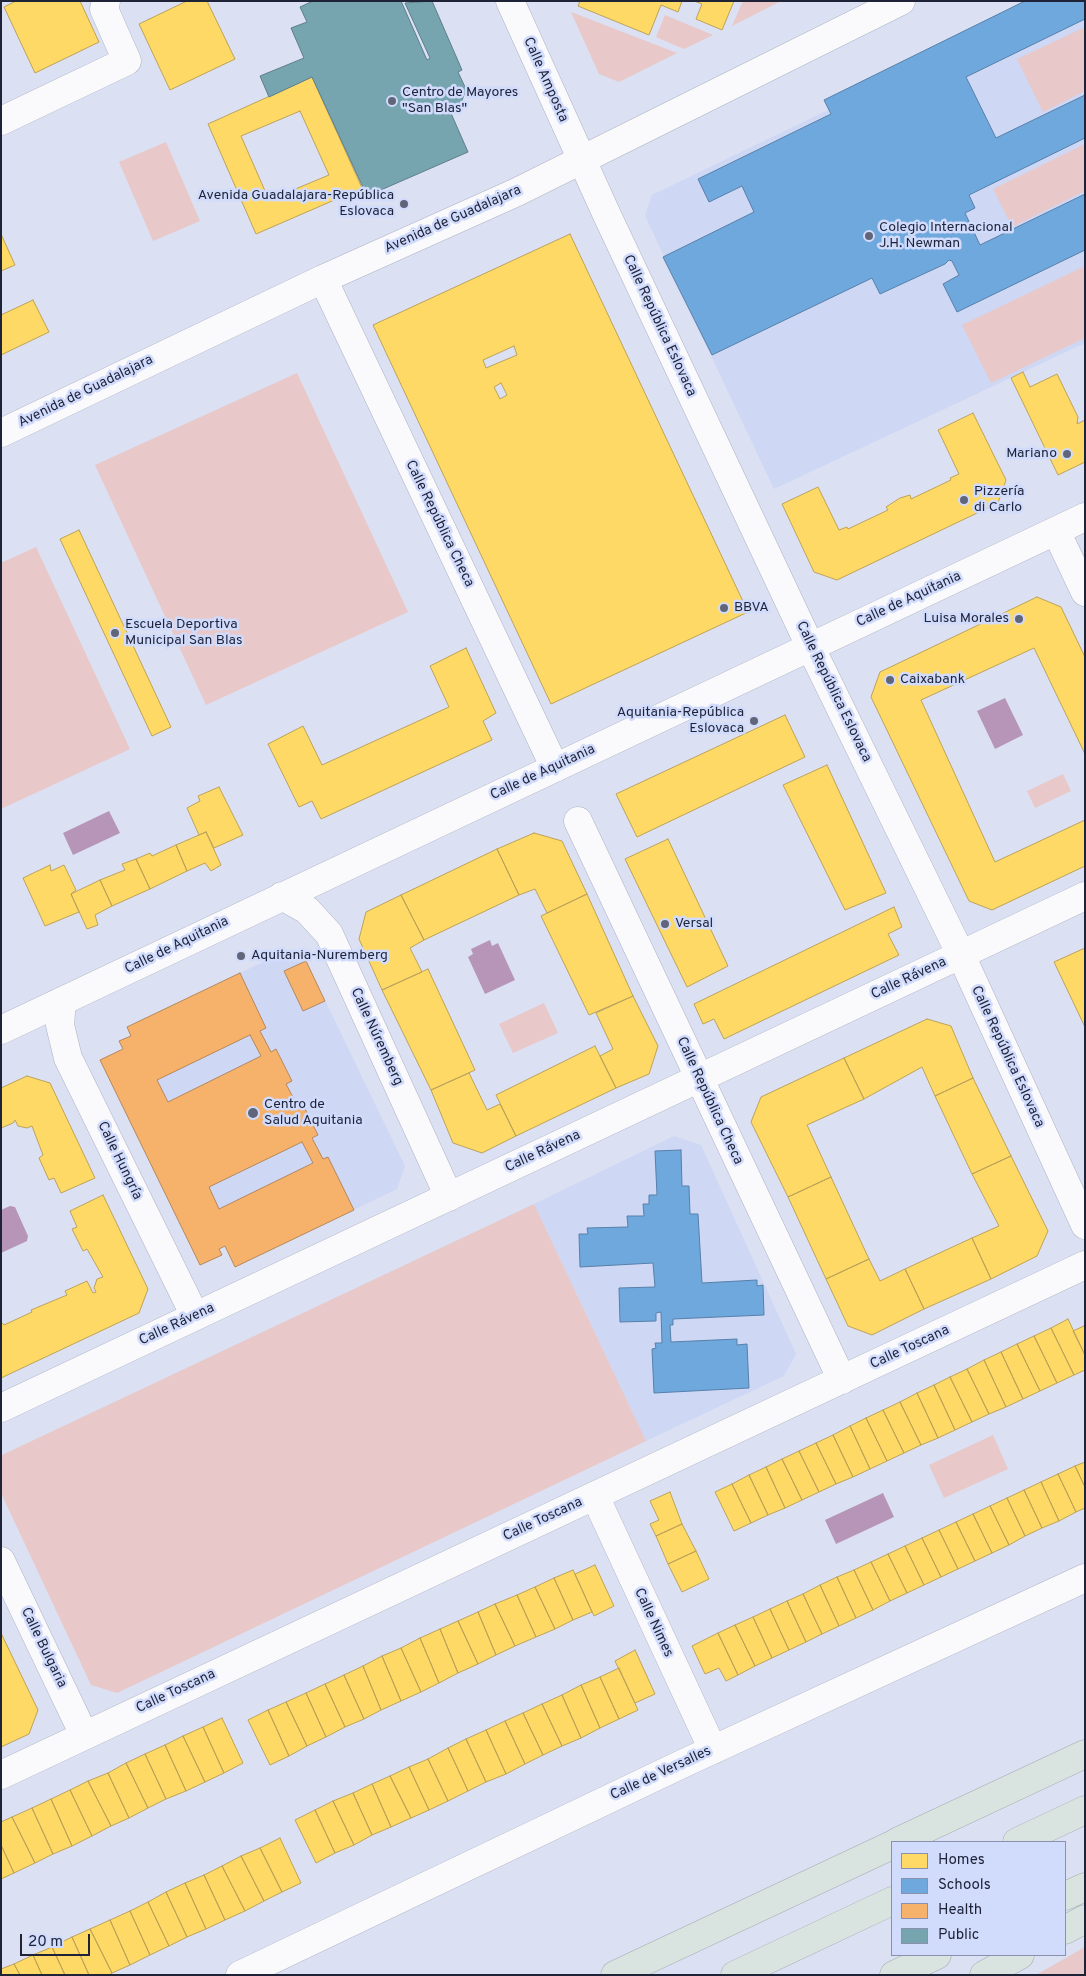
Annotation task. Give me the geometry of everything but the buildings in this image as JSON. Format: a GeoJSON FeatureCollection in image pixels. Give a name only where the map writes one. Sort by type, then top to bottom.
{"type":"FeatureCollection","features":[{"type":"Feature","properties":{"kind":"highway"},"geometry":{"type":"LineString","coordinates":[[899,1841],[1085,1754]]}},
{"type":"Feature","properties":{"kind":"highway"},"geometry":{"type":"LineString","coordinates":[[1018,1841],[1085,1810]]}},
{"type":"Feature","properties":{"kind":"highway"},"geometry":{"type":"LineString","coordinates":[[615,1975],[891,1845]]}},
{"type":"Feature","properties":{"kind":"highway"},"geometry":{"type":"LineString","coordinates":[[1066,1896],[1085,1886]]}},
{"type":"Feature","properties":{"kind":"highway"},"geometry":{"type":"LineString","coordinates":[[735,1975],[891,1901]]}},
{"type":"Feature","properties":{"kind":"highway"},"geometry":{"type":"LineString","coordinates":[[1066,1929],[1085,1918]]}},
{"type":"Feature","properties":{"kind":"highway"},"geometry":{"type":"LineString","coordinates":[[894,1975],[935,1956]]}},
{"type":"Feature","properties":{"kind":"highway"},"geometry":{"type":"LineString","coordinates":[[984,1975],[1018,1956]]}},
{"type":"Feature","properties":{"kind":"street","name":"Calle Amposta"},"geometry":{"type":"LineString","coordinates":[[510,1],[580,159]]}},
{"type":"Feature","properties":{"kind":"street","name":"Avenida de Guadalajara"},"geometry":{"type":"LineString","coordinates":[[1,433],[323,279],[517,192],[901,1]]}},
{"type":"Feature","properties":{"kind":"street"},"geometry":{"type":"LineString","coordinates":[[1,121],[127,61],[104,4]]}},
{"type":"Feature","properties":{"kind":"street","name":"Calle República Eslovaca"},"geometry":{"type":"LineString","coordinates":[[580,159],[810,646],[961,955],[1085,1225]]}},
{"type":"Feature","properties":{"kind":"street","name":"Calle República Checa"},"geometry":{"type":"LineString","coordinates":[[323,279],[555,768]]}},
{"type":"Feature","properties":{"kind":"street","name":"Calle de Aquitania"},"geometry":{"type":"LineString","coordinates":[[1,1030],[1085,517]]}},
{"type":"Feature","properties":{"kind":"street"},"geometry":{"type":"LineString","coordinates":[[1056,531],[1085,592]]}},
{"type":"Feature","properties":{"kind":"street","name":"Calle República Checa"},"geometry":{"type":"LineString","coordinates":[[578,821],[842,1380]]}},
{"type":"Feature","properties":{"kind":"street","name":"Calle Núremberg"},"geometry":{"type":"LineString","coordinates":[[282,896],[307,910],[329,934],[450,1197]]}},
{"type":"Feature","properties":{"kind":"street","name":"Calle Rávena"},"geometry":{"type":"LineString","coordinates":[[1,1408],[1085,896]]}},
{"type":"Feature","properties":{"kind":"street","name":"Calle Hungría"},"geometry":{"type":"LineString","coordinates":[[62,1001],[60,1025],[68,1058],[195,1316]]}},
{"type":"Feature","properties":{"kind":"street","name":"Calle Toscana"},"geometry":{"type":"LineString","coordinates":[[1,1775],[1085,1265]]}},
{"type":"Feature","properties":{"kind":"street","name":"Calle Nimes"},"geometry":{"type":"LineString","coordinates":[[595,1496],[712,1750]]}},
{"type":"Feature","properties":{"kind":"street","name":"Calle Bulgaria"},"geometry":{"type":"LineString","coordinates":[[1,1561],[84,1735]]}},
{"type":"Feature","properties":{"kind":"street","name":"Calle de Versalles"},"geometry":{"type":"LineString","coordinates":[[240,1975],[712,1750],[1085,1578]]}},
{"type":"Feature","properties":{"kind":"shaded area"},"geometry":{"type":"Polygon","coordinates":[[[743,1],[781,1],[732,26],[743,1]]]}},
{"type":"Feature","properties":{"kind":"shaded area","name":"Colegio Internacional J.H. Newman"},"geometry":{"type":"Polygon","coordinates":[[[1025,1],[1085,1],[1085,343],[774,489],[645,216],[652,195],[828,110],[824,100],[1025,1]]]}},
{"type":"Feature","properties":{"kind":"shaded area"},"geometry":{"type":"Polygon","coordinates":[[[571,12],[677,53],[619,82],[599,74],[571,12]]]}},
{"type":"Feature","properties":{"kind":"shaded area"},"geometry":{"type":"Polygon","coordinates":[[[665,15],[713,35],[684,49],[656,37],[665,15]]]}},
{"type":"Feature","properties":{"kind":"shaded area"},"geometry":{"type":"Polygon","coordinates":[[[1085,27],[1085,91],[1043,112],[1017,59],[1085,27]]]}},
{"type":"Feature","properties":{"kind":"shaded area"},"geometry":{"type":"Polygon","coordinates":[[[166,142],[200,221],[153,241],[119,162],[166,142]]]}},
{"type":"Feature","properties":{"kind":"shaded area"},"geometry":{"type":"Polygon","coordinates":[[[1085,144],[1085,191],[1012,227],[993,189],[1085,144]]]}},
{"type":"Feature","properties":{"kind":"shaded area"},"geometry":{"type":"Polygon","coordinates":[[[1085,266],[1085,338],[991,383],[962,325],[1085,266]]]}},
{"type":"Feature","properties":{"kind":"shaded area"},"geometry":{"type":"Polygon","coordinates":[[[297,373],[408,612],[206,705],[95,465],[297,373]]]}},
{"type":"Feature","properties":{"kind":"shaded area"},"geometry":{"type":"Polygon","coordinates":[[[36,547],[130,749],[1,809],[1,563],[36,547]]]}},
{"type":"Feature","properties":{"kind":"shaded area"},"geometry":{"type":"Polygon","coordinates":[[[1005,698],[1023,735],[995,749],[977,711],[1005,698]]]}},
{"type":"Feature","properties":{"kind":"shaded area"},"geometry":{"type":"Polygon","coordinates":[[[1063,774],[1071,791],[1035,808],[1027,791],[1063,774]]]}},
{"type":"Feature","properties":{"kind":"shaded area"},"geometry":{"type":"Polygon","coordinates":[[[109,811],[120,833],[73,855],[63,833],[109,811]]]}},
{"type":"Feature","properties":{"kind":"shaded area"},"geometry":{"type":"Polygon","coordinates":[[[490,940],[492,946],[498,943],[515,980],[485,994],[468,957],[473,954],[471,949],[490,940]]]}},
{"type":"Feature","properties":{"kind":"shaded area","name":"Centro de Salud Aquitania"},"geometry":{"type":"Polygon","coordinates":[[[282,953],[306,961],[405,1166],[397,1189],[235,1267],[225,1246],[219,1249],[222,1255],[200,1265],[100,1060],[123,1049],[119,1041],[131,1036],[127,1027],[282,953]]]}},
{"type":"Feature","properties":{"kind":"shaded area"},"geometry":{"type":"Polygon","coordinates":[[[544,1003],[558,1033],[513,1053],[499,1024],[544,1003]]]}},
{"type":"Feature","properties":{"kind":"shaded area"},"geometry":{"type":"Polygon","coordinates":[[[674,1136],[701,1145],[796,1354],[784,1376],[646,1441],[534,1204],[674,1136]]]}},
{"type":"Feature","properties":{"kind":"shaded area"},"geometry":{"type":"Polygon","coordinates":[[[534,1204],[646,1441],[117,1693],[91,1685],[1,1493],[2,1455],[534,1204]]]}},
{"type":"Feature","properties":{"kind":"shaded area"},"geometry":{"type":"Polygon","coordinates":[[[10,1206],[15,1207],[28,1236],[27,1241],[1,1253],[1,1210],[10,1206]]]}},
{"type":"Feature","properties":{"kind":"shaded area"},"geometry":{"type":"Polygon","coordinates":[[[993,1435],[1008,1469],[944,1498],[929,1465],[993,1435]]]}},
{"type":"Feature","properties":{"kind":"shaded area"},"geometry":{"type":"Polygon","coordinates":[[[883,1493],[894,1517],[836,1544],[825,1520],[883,1493]]]}},
{"type":"Feature","properties":{"kind":"shaded area"},"geometry":{"type":"Polygon","coordinates":[[[1085,1947],[1085,1975],[1036,1975],[1085,1947]]]}},
{"type":"Feature","properties":{"kind":"place","name":"Centro de Mayores \"San Blas\""},"geometry":{"type":"Point","coordinates":[392,101]}},
{"type":"Feature","properties":{"kind":"place","name":"Avenida Guadalajara-República Eslovaca"},"geometry":{"type":"Point","coordinates":[404,204]}},
{"type":"Feature","properties":{"kind":"place","name":"Colegio Internacional J.H. Newman"},"geometry":{"type":"Point","coordinates":[869,236]}},
{"type":"Feature","properties":{"kind":"place","name":"Mariano"},"geometry":{"type":"Point","coordinates":[1067,454]}},
{"type":"Feature","properties":{"kind":"place","name":"Pizzería di Carlo"},"geometry":{"type":"Point","coordinates":[964,500]}},
{"type":"Feature","properties":{"kind":"place","name":"BBVA"},"geometry":{"type":"Point","coordinates":[724,608]}},
{"type":"Feature","properties":{"kind":"place","name":"Luisa Morales"},"geometry":{"type":"Point","coordinates":[1019,619]}},
{"type":"Feature","properties":{"kind":"place","name":"Escuela Deportiva Municipal San Blas"},"geometry":{"type":"Point","coordinates":[115,633]}},
{"type":"Feature","properties":{"kind":"place","name":"Caixabank"},"geometry":{"type":"Point","coordinates":[890,680]}},
{"type":"Feature","properties":{"kind":"place","name":"Aquitania-República Eslovaca"},"geometry":{"type":"Point","coordinates":[754,721]}},
{"type":"Feature","properties":{"kind":"place","name":"Versal"},"geometry":{"type":"Point","coordinates":[665,924]}},
{"type":"Feature","properties":{"kind":"place","name":"Aquitania-Nuremberg"},"geometry":{"type":"Point","coordinates":[241,956]}},
{"type":"Feature","properties":{"kind":"place","name":"Centro de Salud Aquitania"},"geometry":{"type":"Point","coordinates":[253,1113]}}]}
